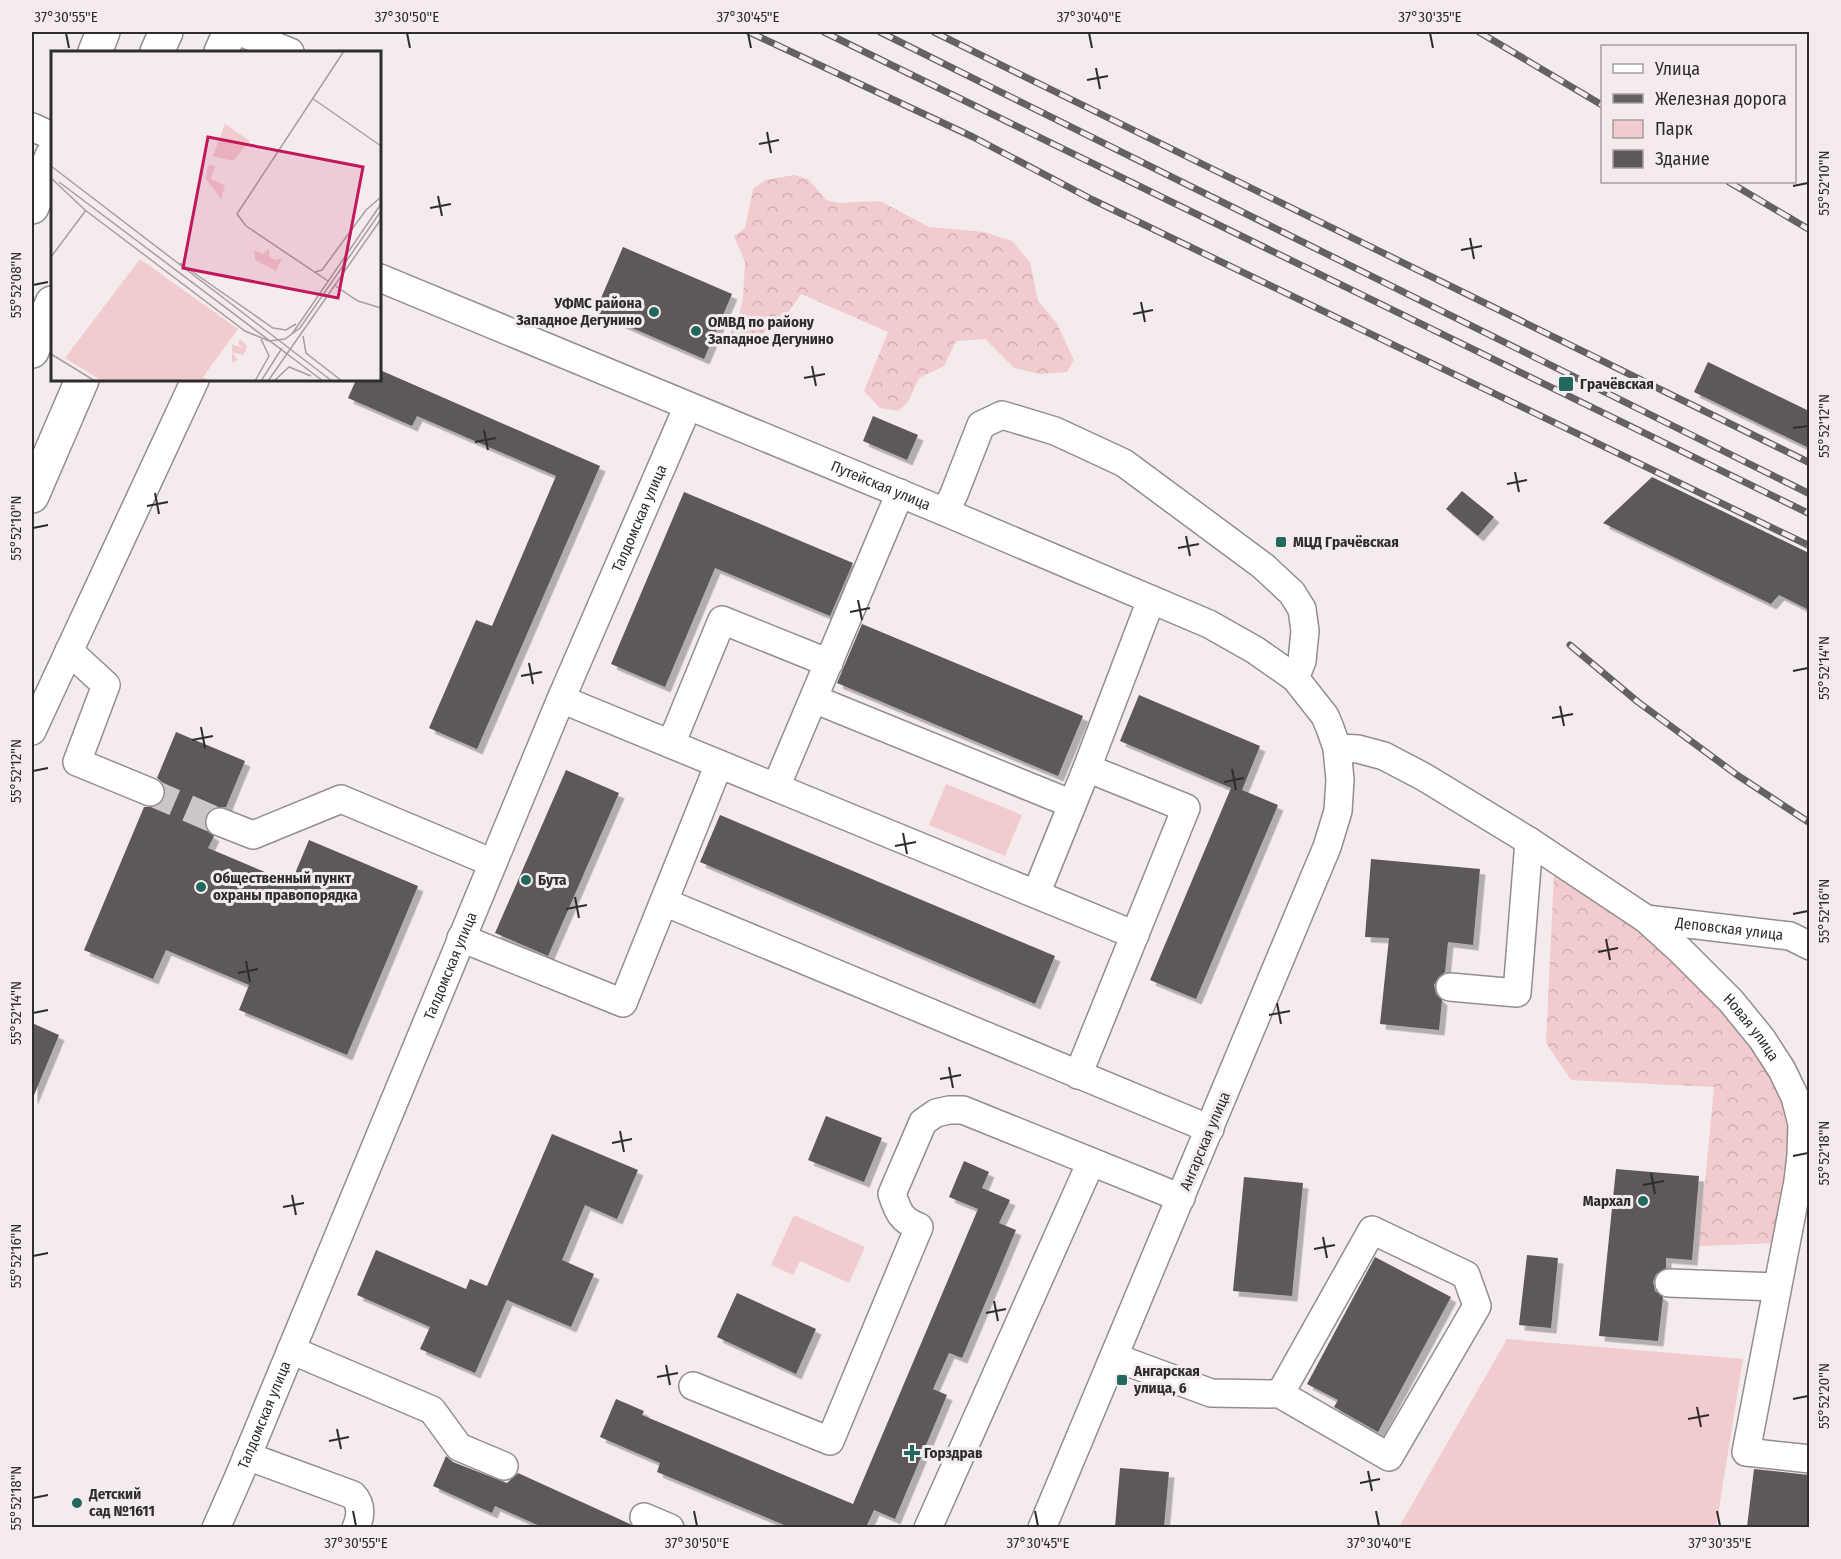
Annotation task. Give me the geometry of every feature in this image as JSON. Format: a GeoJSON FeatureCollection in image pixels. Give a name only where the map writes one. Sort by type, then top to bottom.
{"type":"FeatureCollection","features":[{"type":"Feature","properties":{"kind":"main road"},"geometry":{"type":"LineString","coordinates":[[95,51],[104,32]]}},
{"type":"Feature","properties":{"kind":"main road"},"geometry":{"type":"LineString","coordinates":[[157,51],[166,32]]}},
{"type":"Feature","properties":{"kind":"main road"},"geometry":{"type":"LineString","coordinates":[[221,51],[230,32]]}},
{"type":"Feature","properties":{"kind":"main road"},"geometry":{"type":"LineString","coordinates":[[32,207],[51,159]]}},
{"type":"Feature","properties":{"kind":"main road"},"geometry":{"type":"LineString","coordinates":[[32,351],[51,305]]}},
{"type":"Feature","properties":{"kind":"main road"},"geometry":{"type":"LineString","coordinates":[[32,496],[82,381]]}},
{"type":"Feature","properties":{"kind":"street"},"geometry":{"type":"LineString","coordinates":[[240,32],[288,51]]}},
{"type":"Feature","properties":{"kind":"street"},"geometry":{"type":"LineString","coordinates":[[32,127],[51,136]]}},
{"type":"Feature","properties":{"kind":"street","name":"Путейская улица"},"geometry":{"type":"LineString","coordinates":[[381,278],[900,493],[1209,624],[1256,650],[1295,678],[1325,716],[1337,748]]}},
{"type":"Feature","properties":{"kind":"street"},"geometry":{"type":"LineString","coordinates":[[32,731],[195,381]]}},
{"type":"Feature","properties":{"kind":"street","name":"Талдомская улица"},"geometry":{"type":"LineString","coordinates":[[216,1527],[561,699],[688,406]]}},
{"type":"Feature","properties":{"kind":"street"},"geometry":{"type":"LineString","coordinates":[[945,512],[981,425],[1002,416],[1055,431],[1124,463],[1263,566],[1292,592],[1302,609],[1305,631],[1302,661],[1295,678]]}},
{"type":"Feature","properties":{"kind":"street"},"geometry":{"type":"LineString","coordinates":[[776,787],[900,493]]}},
{"type":"Feature","properties":{"kind":"street"},"geometry":{"type":"LineString","coordinates":[[1036,894],[1151,600]]}},
{"type":"Feature","properties":{"kind":"street"},"geometry":{"type":"LineString","coordinates":[[671,744],[722,620],[829,663]]}},
{"type":"Feature","properties":{"kind":"street"},"geometry":{"type":"LineString","coordinates":[[69,651],[106,685],[77,762],[150,792]]}},
{"type":"Feature","properties":{"kind":"street"},"geometry":{"type":"LineString","coordinates":[[561,699],[1135,935]]}},
{"type":"Feature","properties":{"kind":"street"},"geometry":{"type":"LineString","coordinates":[[814,699],[1072,804]]}},
{"type":"Feature","properties":{"kind":"street","name":"Новая улица"},"geometry":{"type":"LineString","coordinates":[[1337,748],[1358,749],[1384,756],[1424,777],[1529,841],[1646,918],[1731,1001],[1762,1039],[1782,1070],[1795,1097],[1802,1124],[1801,1155],[1746,1452],[1809,1459]]}},
{"type":"Feature","properties":{"kind":"street","name":"Ангарская улица"},"geometry":{"type":"LineString","coordinates":[[1042,1527],[1327,847],[1338,811],[1340,780],[1337,748]]}},
{"type":"Feature","properties":{"kind":"street"},"geometry":{"type":"LineString","coordinates":[[461,938],[623,1003],[719,764]]}},
{"type":"Feature","properties":{"kind":"street"},"geometry":{"type":"LineString","coordinates":[[1078,1075],[1186,808],[1087,768]]}},
{"type":"Feature","properties":{"kind":"street"},"geometry":{"type":"LineString","coordinates":[[220,822],[253,835],[341,799],[493,863]]}},
{"type":"Feature","properties":{"kind":"street"},"geometry":{"type":"LineString","coordinates":[[1450,987],[1517,993],[1529,841]]}},
{"type":"Feature","properties":{"kind":"street"},"geometry":{"type":"LineString","coordinates":[[664,902],[1210,1129]]}},
{"type":"Feature","properties":{"kind":"street","name":"Деповская улица"},"geometry":{"type":"LineString","coordinates":[[1646,918],[1790,936],[1809,946]]}},
{"type":"Feature","properties":{"kind":"street"},"geometry":{"type":"LineString","coordinates":[[693,1386],[830,1441],[920,1227],[907,1222],[897,1209],[892,1194],[923,1122],[936,1113],[963,1110],[1181,1198]]}},
{"type":"Feature","properties":{"kind":"street"},"geometry":{"type":"LineString","coordinates":[[928,1527],[1091,1162]]}},
{"type":"Feature","properties":{"kind":"street"},"geometry":{"type":"LineString","coordinates":[[1114,1357],[1211,1393],[1280,1394],[1389,1457],[1477,1306],[1466,1275],[1372,1230],[1280,1394]]}},
{"type":"Feature","properties":{"kind":"street"},"geometry":{"type":"LineString","coordinates":[[1669,1283],[1777,1287]]}},
{"type":"Feature","properties":{"kind":"street"},"geometry":{"type":"LineString","coordinates":[[291,1350],[432,1410],[459,1448],[504,1466]]}},
{"type":"Feature","properties":{"kind":"street"},"geometry":{"type":"LineString","coordinates":[[247,1456],[353,1495],[359,1501],[357,1527]]}},
{"type":"Feature","properties":{"kind":"street"},"geometry":{"type":"LineString","coordinates":[[644,1517],[670,1527]]}},
{"type":"Feature","properties":{"kind":"green space"},"geometry":{"type":"Polygon","coordinates":[[[794,175],[808,179],[826,200],[839,203],[880,201],[929,227],[984,232],[1012,241],[1030,262],[1038,301],[1056,322],[1074,360],[1067,372],[1040,374],[1014,368],[985,339],[956,341],[944,366],[919,378],[908,402],[898,411],[880,408],[864,391],[888,332],[801,294],[778,327],[739,343],[729,335],[737,324],[743,298],[745,262],[734,236],[745,228],[753,189],[765,180],[794,175]]]}},
{"type":"Feature","properties":{"kind":"green space"},"geometry":{"type":"Polygon","coordinates":[[[946,784],[1022,815],[1005,856],[929,825],[946,784]]]}},
{"type":"Feature","properties":{"kind":"green space"},"geometry":{"type":"Polygon","coordinates":[[[1554,874],[1656,943],[1736,1018],[1777,1076],[1795,1126],[1781,1243],[1699,1246],[1714,1087],[1571,1080],[1546,1043],[1554,874]]]}},
{"type":"Feature","properties":{"kind":"green space"},"geometry":{"type":"Polygon","coordinates":[[[794,1215],[865,1247],[849,1283],[800,1261],[793,1275],[771,1265],[794,1215]]]}},
{"type":"Feature","properties":{"kind":"green space"},"geometry":{"type":"Polygon","coordinates":[[[1507,1339],[1743,1359],[1716,1527],[1399,1527],[1507,1339]]]}},
{"type":"Feature","properties":{"kind":"building"},"geometry":{"type":"Polygon","coordinates":[[[623,247],[732,294],[704,359],[595,312],[623,247]]]}},
{"type":"Feature","properties":{"kind":"building"},"geometry":{"type":"Polygon","coordinates":[[[1708,362],[1809,411],[1809,448],[1694,392],[1708,362]]]}},
{"type":"Feature","properties":{"kind":"building"},"geometry":{"type":"Polygon","coordinates":[[[381,370],[600,466],[477,749],[429,728],[476,620],[492,626],[556,476],[417,416],[412,426],[348,398],[356,381],[381,381],[381,370]]]}},
{"type":"Feature","properties":{"kind":"building"},"geometry":{"type":"Polygon","coordinates":[[[873,416],[918,435],[907,460],[863,441],[873,416]]]}},
{"type":"Feature","properties":{"kind":"building"},"geometry":{"type":"Polygon","coordinates":[[[1652,477],[1809,553],[1809,610],[1779,595],[1771,604],[1603,523],[1652,477]]]}},
{"type":"Feature","properties":{"kind":"building"},"geometry":{"type":"Polygon","coordinates":[[[1462,491],[1494,517],[1478,536],[1446,509],[1462,491]]]}},
{"type":"Feature","properties":{"kind":"building"},"geometry":{"type":"Polygon","coordinates":[[[684,492],[853,563],[830,616],[715,568],[665,687],[611,664],[684,492]]]}},
{"type":"Feature","properties":{"kind":"building"},"geometry":{"type":"Polygon","coordinates":[[[862,624],[1083,716],[1058,776],[837,683],[862,624]]]}},
{"type":"Feature","properties":{"kind":"building"},"geometry":{"type":"Polygon","coordinates":[[[1139,695],[1260,746],[1242,790],[1278,805],[1196,999],[1150,980],[1231,788],[1120,741],[1139,695]]]}},
{"type":"Feature","properties":{"kind":"building"},"geometry":{"type":"Polygon","coordinates":[[[176,732],[245,761],[226,807],[210,810],[206,816],[205,825],[208,832],[214,836],[208,848],[291,883],[309,840],[418,886],[347,1055],[239,1010],[249,985],[166,950],[153,979],[84,950],[144,807],[159,805],[164,798],[163,783],[157,778],[176,732]]]}},
{"type":"Feature","properties":{"kind":"building"},"geometry":{"type":"Polygon","coordinates":[[[566,770],[619,793],[548,956],[495,933],[566,770]]]}},
{"type":"Feature","properties":{"kind":"building"},"geometry":{"type":"Polygon","coordinates":[[[720,815],[1055,956],[1035,1004],[700,862],[720,815]]]}},
{"type":"Feature","properties":{"kind":"building"},"geometry":{"type":"Polygon","coordinates":[[[1371,859],[1480,869],[1473,945],[1448,942],[1445,972],[1434,985],[1436,994],[1442,1000],[1439,1030],[1380,1024],[1389,938],[1365,937],[1371,859]]]}},
{"type":"Feature","properties":{"kind":"building"},"geometry":{"type":"Polygon","coordinates":[[[32,1023],[59,1035],[32,1100],[32,1023]]]}},
{"type":"Feature","properties":{"kind":"building"},"geometry":{"type":"Polygon","coordinates":[[[826,1116],[882,1138],[864,1182],[808,1160],[826,1116]]]}},
{"type":"Feature","properties":{"kind":"building"},"geometry":{"type":"Polygon","coordinates":[[[552,1134],[638,1170],[617,1219],[585,1205],[562,1260],[594,1274],[571,1327],[507,1300],[475,1373],[420,1349],[430,1327],[357,1295],[376,1250],[466,1289],[470,1279],[487,1286],[552,1134]]]}},
{"type":"Feature","properties":{"kind":"building"},"geometry":{"type":"Polygon","coordinates":[[[964,1161],[989,1172],[982,1188],[1010,1200],[999,1223],[1016,1230],[962,1358],[949,1353],[933,1389],[947,1395],[895,1519],[874,1510],[866,1527],[789,1527],[657,1472],[660,1463],[600,1437],[616,1399],[644,1411],[642,1415],[853,1504],[978,1209],[949,1197],[964,1161]]]}},
{"type":"Feature","properties":{"kind":"building"},"geometry":{"type":"Polygon","coordinates":[[[1616,1169],[1699,1176],[1692,1260],[1666,1258],[1666,1268],[1656,1274],[1653,1282],[1655,1291],[1663,1297],[1658,1341],[1599,1336],[1616,1169]]]}},
{"type":"Feature","properties":{"kind":"building"},"geometry":{"type":"Polygon","coordinates":[[[1244,1177],[1303,1183],[1292,1296],[1233,1291],[1244,1177]]]}},
{"type":"Feature","properties":{"kind":"building"},"geometry":{"type":"Polygon","coordinates":[[[1527,1255],[1558,1258],[1551,1328],[1519,1325],[1527,1255]]]}},
{"type":"Feature","properties":{"kind":"building"},"geometry":{"type":"Polygon","coordinates":[[[1375,1257],[1451,1297],[1378,1432],[1334,1407],[1338,1400],[1307,1384],[1375,1257]]]}},
{"type":"Feature","properties":{"kind":"building"},"geometry":{"type":"Polygon","coordinates":[[[737,1293],[816,1329],[796,1374],[717,1337],[737,1293]]]}},
{"type":"Feature","properties":{"kind":"building"},"geometry":{"type":"Polygon","coordinates":[[[446,1456],[453,1462],[507,1483],[518,1473],[633,1527],[542,1527],[495,1506],[492,1513],[433,1486],[446,1456]]]}},
{"type":"Feature","properties":{"kind":"building"},"geometry":{"type":"Polygon","coordinates":[[[1120,1468],[1169,1472],[1164,1527],[1115,1527],[1120,1468]]]}},
{"type":"Feature","properties":{"kind":"building"},"geometry":{"type":"Polygon","coordinates":[[[1754,1469],[1809,1475],[1809,1527],[1747,1527],[1754,1469]]]}},
{"type":"Feature","properties":{"kind":"tunnel"},"geometry":{"type":"LineString","coordinates":[[150,792],[220,822]]}},
{"type":"Feature","properties":{"kind":"railway"},"geometry":{"type":"LineString","coordinates":[[749,32],[973,137],[1093,200],[1810,546]]}},
{"type":"Feature","properties":{"kind":"railway"},"geometry":{"type":"LineString","coordinates":[[824,32],[1810,514]]}},
{"type":"Feature","properties":{"kind":"railway"},"geometry":{"type":"LineString","coordinates":[[880,32],[1810,494]]}},
{"type":"Feature","properties":{"kind":"railway"},"geometry":{"type":"LineString","coordinates":[[934,32],[1810,463]]}},
{"type":"Feature","properties":{"kind":"railway"},"geometry":{"type":"LineString","coordinates":[[1479,32],[1601,104]]}},
{"type":"Feature","properties":{"kind":"railway"},"geometry":{"type":"LineString","coordinates":[[1731,183],[1810,230]]}},
{"type":"Feature","properties":{"kind":"railway"},"geometry":{"type":"LineString","coordinates":[[1570,645],[1638,702],[1737,775],[1810,823]]}},
{"type":"Feature","properties":{"kind":"place","name":"УФМС района Западное Дегунино"},"geometry":{"type":"Point","coordinates":[654,312]}},
{"type":"Feature","properties":{"kind":"place","name":"ОМВД по району Западное Дегунино"},"geometry":{"type":"Point","coordinates":[696,331]}},
{"type":"Feature","properties":{"kind":"place","name":"Грачёвская"},"geometry":{"type":"Point","coordinates":[1566,384]}},
{"type":"Feature","properties":{"kind":"place","name":"МЦД Грачёвская"},"geometry":{"type":"Point","coordinates":[1281,542]}},
{"type":"Feature","properties":{"kind":"place","name":"Бута"},"geometry":{"type":"Point","coordinates":[526,880]}},
{"type":"Feature","properties":{"kind":"place","name":"Общественный пункт охраны правопорядка"},"geometry":{"type":"Point","coordinates":[201,887]}},
{"type":"Feature","properties":{"kind":"place","name":"Мархал"},"geometry":{"type":"Point","coordinates":[1643,1201]}},
{"type":"Feature","properties":{"kind":"place","name":"Ангарская улица, 6"},"geometry":{"type":"Point","coordinates":[1122,1380]}},
{"type":"Feature","properties":{"kind":"place","name":"Горздрав"},"geometry":{"type":"Point","coordinates":[912,1453]}},
{"type":"Feature","properties":{"kind":"place","name":"Детский сад №1611"},"geometry":{"type":"Point","coordinates":[77,1503]}}]}
